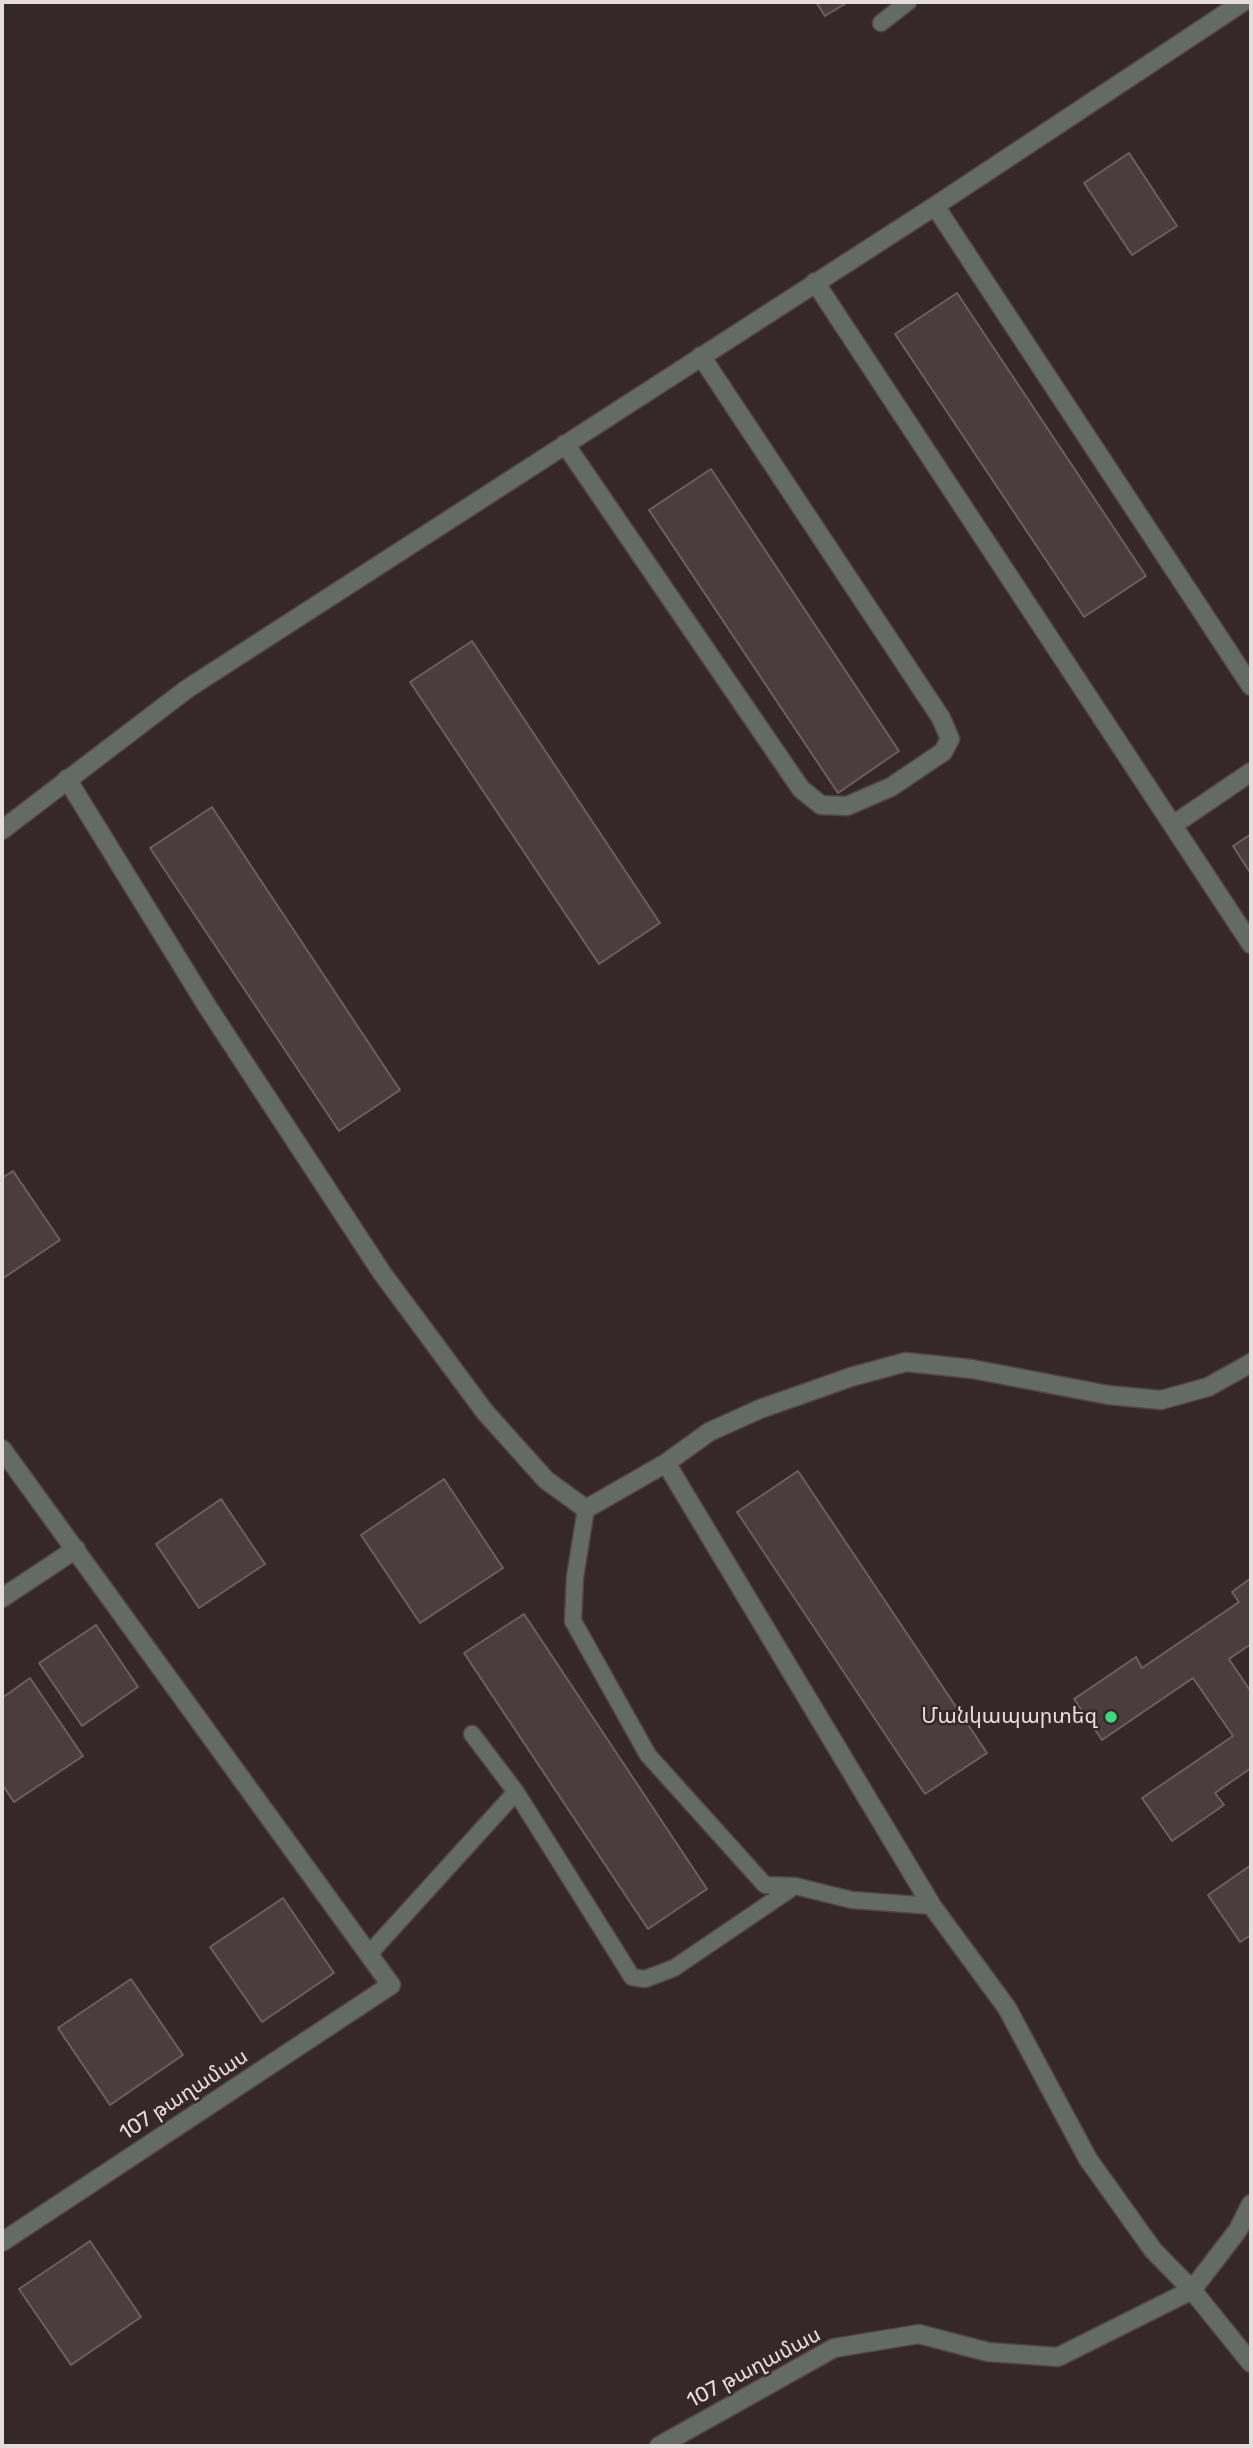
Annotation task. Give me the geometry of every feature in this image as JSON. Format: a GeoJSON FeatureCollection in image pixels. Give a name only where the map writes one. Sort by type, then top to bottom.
{"type":"FeatureCollection","features":[{"type":"Feature","properties":{"kind":"street"},"geometry":{"type":"LineString","coordinates":[[2,830],[187,689],[935,206],[1243,2]]}},
{"type":"Feature","properties":{"kind":"street"},"geometry":{"type":"LineString","coordinates":[[935,206],[1251,686]]}},
{"type":"Feature","properties":{"kind":"street"},"geometry":{"type":"LineString","coordinates":[[815,282],[1251,944]]}},
{"type":"Feature","properties":{"kind":"street"},"geometry":{"type":"LineString","coordinates":[[565,444],[801,789],[821,805],[847,806],[891,787],[943,752],[950,739],[941,718],[701,356]]}},
{"type":"Feature","properties":{"kind":"street"},"geometry":{"type":"LineString","coordinates":[[1173,825],[1251,772]]}},
{"type":"Feature","properties":{"kind":"street"},"geometry":{"type":"LineString","coordinates":[[67,779],[208,1006],[383,1273],[485,1412],[547,1480],[586,1509],[709,1433],[760,1409],[851,1377],[906,1362],[972,1369],[1108,1395],[1161,1400],[1208,1387],[1251,1363]]}},
{"type":"Feature","properties":{"kind":"street"},"geometry":{"type":"LineString","coordinates":[[2,1449],[369,1954]]}},
{"type":"Feature","properties":{"kind":"street"},"geometry":{"type":"LineString","coordinates":[[666,1462],[932,1906],[1007,2008],[1088,2159],[1153,2250],[1192,2290],[1251,2363]]}},
{"type":"Feature","properties":{"kind":"street"},"geometry":{"type":"LineString","coordinates":[[2,1598],[76,1549]]}},
{"type":"Feature","properties":{"kind":"street","name":"107 թաղամաս"},"geometry":{"type":"LineString","coordinates":[[2,2242],[391,1985],[369,1954]]}},
{"type":"Feature","properties":{"kind":"street"},"geometry":{"type":"LineString","coordinates":[[1192,2290],[1238,2230],[1251,2204]]}},
{"type":"Feature","properties":{"kind":"street","name":"107 թաղամաս"},"geometry":{"type":"LineString","coordinates":[[659,2446],[834,2348],[919,2334],[988,2352],[1058,2357],[1192,2290]]}},
{"type":"Feature","properties":{"kind":"lane"},"geometry":{"type":"LineString","coordinates":[[881,23],[908,2]]}},
{"type":"Feature","properties":{"kind":"lane"},"geometry":{"type":"LineString","coordinates":[[586,1509],[575,1577],[573,1621],[648,1755],[765,1885],[795,1886],[852,1900],[932,1906]]}},
{"type":"Feature","properties":{"kind":"lane"},"geometry":{"type":"LineString","coordinates":[[472,1734],[516,1792],[632,1977],[645,1979],[674,1968],[795,1886]]}},
{"type":"Feature","properties":{"kind":"lane"},"geometry":{"type":"LineString","coordinates":[[369,1954],[516,1792]]}},
{"type":"Feature","properties":{"kind":"building"},"geometry":{"type":"Polygon","coordinates":[[[816,2],[848,2],[825,16],[816,2]]]}},
{"type":"Feature","properties":{"kind":"building"},"geometry":{"type":"Polygon","coordinates":[[[1129,153],[1177,226],[1132,255],[1084,183],[1129,153]]]}},
{"type":"Feature","properties":{"kind":"building"},"geometry":{"type":"Polygon","coordinates":[[[957,293],[1146,576],[1084,617],[895,334],[957,293]]]}},
{"type":"Feature","properties":{"kind":"building"},"geometry":{"type":"Polygon","coordinates":[[[711,469],[899,751],[838,793],[649,510],[711,469]]]}},
{"type":"Feature","properties":{"kind":"building"},"geometry":{"type":"Polygon","coordinates":[[[472,641],[660,923],[599,964],[410,682],[472,641]]]}},
{"type":"Feature","properties":{"kind":"building"},"geometry":{"type":"Polygon","coordinates":[[[212,807],[400,1090],[339,1131],[150,848],[212,807]]]}},
{"type":"Feature","properties":{"kind":"building"},"geometry":{"type":"Polygon","coordinates":[[[1251,834],[1251,874],[1233,846],[1251,834]]]}},
{"type":"Feature","properties":{"kind":"building"},"geometry":{"type":"Polygon","coordinates":[[[13,1171],[60,1240],[2,1279],[2,1178],[13,1171]]]}},
{"type":"Feature","properties":{"kind":"building"},"geometry":{"type":"Polygon","coordinates":[[[798,1471],[987,1753],[925,1794],[737,1512],[798,1471]]]}},
{"type":"Feature","properties":{"kind":"building"},"geometry":{"type":"Polygon","coordinates":[[[444,1479],[503,1568],[420,1623],[361,1535],[444,1479]]]}},
{"type":"Feature","properties":{"kind":"building"},"geometry":{"type":"Polygon","coordinates":[[[221,1499],[265,1564],[199,1608],[156,1544],[221,1499]]]}},
{"type":"Feature","properties":{"kind":"building","name":"Մանկապարտեզ"},"geometry":{"type":"Polygon","coordinates":[[[1251,1578],[1251,1644],[1229,1659],[1251,1692],[1251,1768],[1215,1793],[1224,1805],[1172,1841],[1142,1798],[1233,1736],[1193,1678],[1102,1740],[1074,1699],[1136,1657],[1142,1668],[1239,1602],[1232,1592],[1251,1578]]]}},
{"type":"Feature","properties":{"kind":"building"},"geometry":{"type":"Polygon","coordinates":[[[524,1614],[707,1889],[648,1929],[464,1653],[524,1614]]]}},
{"type":"Feature","properties":{"kind":"building"},"geometry":{"type":"Polygon","coordinates":[[[96,1625],[138,1687],[82,1726],[39,1663],[96,1625]]]}},
{"type":"Feature","properties":{"kind":"building"},"geometry":{"type":"Polygon","coordinates":[[[30,1678],[83,1756],[14,1802],[2,1784],[2,1698],[30,1678]]]}},
{"type":"Feature","properties":{"kind":"building"},"geometry":{"type":"Polygon","coordinates":[[[1251,1865],[1251,1935],[1240,1942],[1208,1895],[1251,1865]]]}},
{"type":"Feature","properties":{"kind":"building"},"geometry":{"type":"Polygon","coordinates":[[[283,1898],[334,1973],[262,2022],[210,1947],[283,1898]]]}},
{"type":"Feature","properties":{"kind":"building"},"geometry":{"type":"Polygon","coordinates":[[[131,1979],[183,2055],[110,2105],[58,2028],[131,1979]]]}},
{"type":"Feature","properties":{"kind":"building"},"geometry":{"type":"Polygon","coordinates":[[[90,2241],[141,2317],[71,2365],[19,2289],[90,2241]]]}},
{"type":"Feature","properties":{"kind":"place","name":"Մանկապարտեզ"},"geometry":{"type":"Point","coordinates":[1111,1717]}}]}
